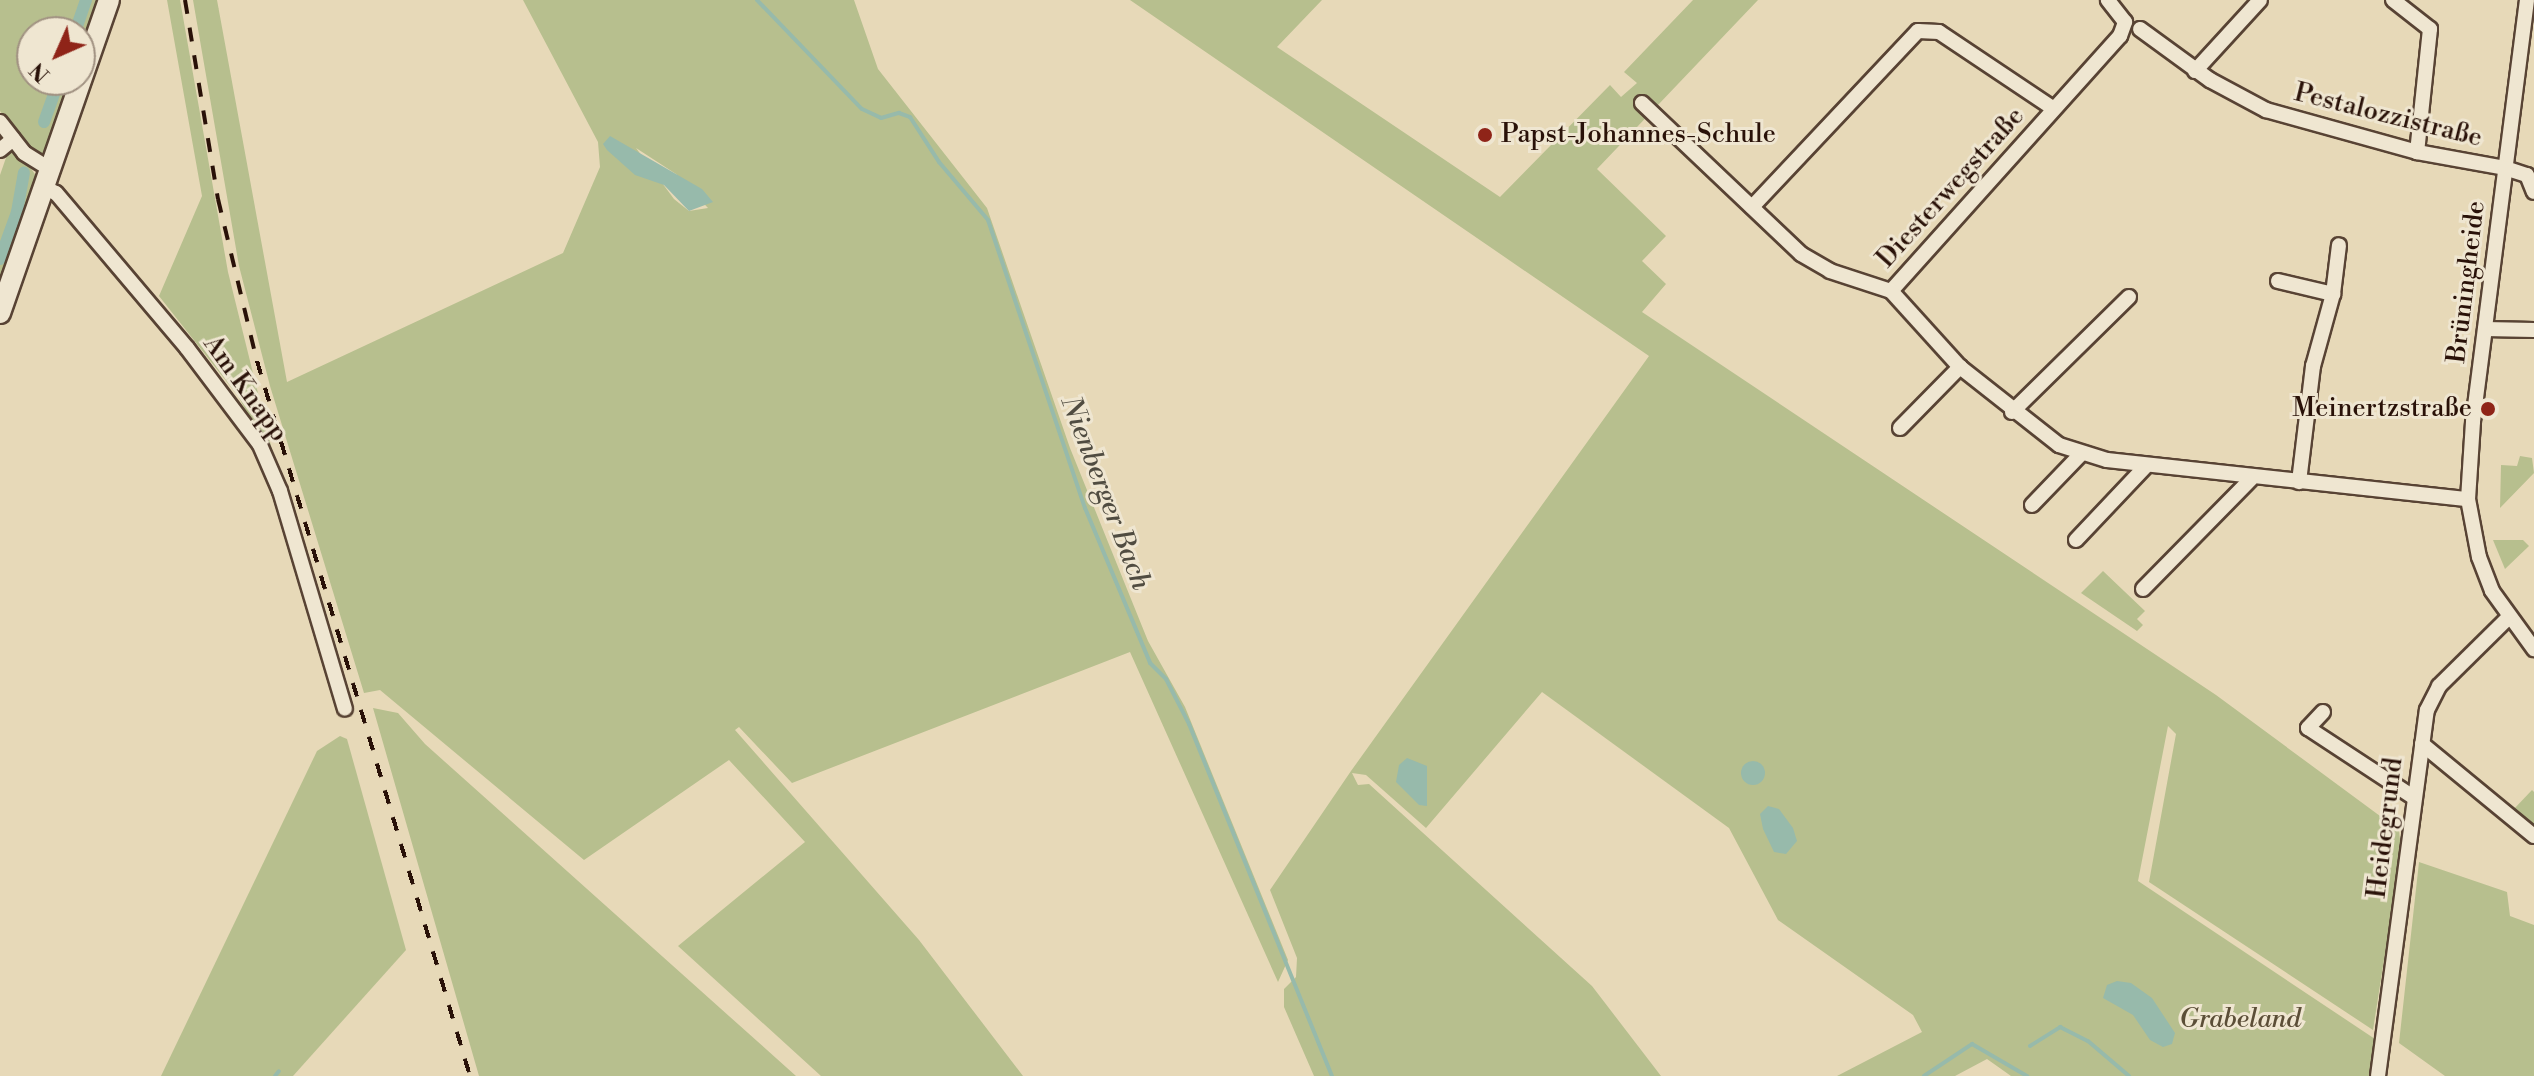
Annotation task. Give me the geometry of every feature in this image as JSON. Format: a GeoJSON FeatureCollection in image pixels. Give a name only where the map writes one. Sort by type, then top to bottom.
{"type":"FeatureCollection","features":[{"type":"Feature","properties":{"kind":"main road"},"geometry":{"type":"LineString","coordinates":[[0,313],[109,0]]}},
{"type":"Feature","properties":{"kind":"street","name":"Diesterwegstraße"},"geometry":{"type":"LineString","coordinates":[[1642,103],[1813,262],[1891,291],[2120,36],[2125,22],[2108,0]]}},
{"type":"Feature","properties":{"kind":"street"},"geometry":{"type":"LineString","coordinates":[[2195,71],[2260,0]]}},
{"type":"Feature","properties":{"kind":"street"},"geometry":{"type":"LineString","coordinates":[[2393,0],[2430,29],[2417,152]]}},
{"type":"Feature","properties":{"kind":"street","name":"Brüningheide"},"geometry":{"type":"LineString","coordinates":[[2527,0],[2485,329],[2468,499],[2479,557],[2508,618],[2534,649]]}},
{"type":"Feature","properties":{"kind":"street","name":"Pestalozzistraße"},"geometry":{"type":"LineString","coordinates":[[2140,29],[2195,71],[2266,110],[2417,152],[2505,168]]}},
{"type":"Feature","properties":{"kind":"street"},"geometry":{"type":"LineString","coordinates":[[1752,207],[1918,31],[1939,32],[2054,109]]}},
{"type":"Feature","properties":{"kind":"street","name":"Am Knapp"},"geometry":{"type":"LineString","coordinates":[[0,122],[187,348],[260,445],[283,501],[345,709]]}},
{"type":"Feature","properties":{"kind":"street"},"geometry":{"type":"LineString","coordinates":[[0,150],[13,139]]}},
{"type":"Feature","properties":{"kind":"street"},"geometry":{"type":"LineString","coordinates":[[2505,168],[2527,175],[2534,192]]}},
{"type":"Feature","properties":{"kind":"street"},"geometry":{"type":"LineString","coordinates":[[2299,482],[2313,366],[2324,341],[2339,245]]}},
{"type":"Feature","properties":{"kind":"street"},"geometry":{"type":"LineString","coordinates":[[2278,281],[2333,294]]}},
{"type":"Feature","properties":{"kind":"street"},"geometry":{"type":"LineString","coordinates":[[1891,291],[1960,367],[2012,412],[2059,445],[2146,466],[2468,499]]}},
{"type":"Feature","properties":{"kind":"street"},"geometry":{"type":"LineString","coordinates":[[2012,412],[2129,297]]}},
{"type":"Feature","properties":{"kind":"street"},"geometry":{"type":"LineString","coordinates":[[2485,329],[2534,330]]}},
{"type":"Feature","properties":{"kind":"street"},"geometry":{"type":"LineString","coordinates":[[1900,428],[1960,367]]}},
{"type":"Feature","properties":{"kind":"street"},"geometry":{"type":"LineString","coordinates":[[2032,505],[2082,453]]}},
{"type":"Feature","properties":{"kind":"street"},"geometry":{"type":"LineString","coordinates":[[2076,540],[2146,466]]}},
{"type":"Feature","properties":{"kind":"street"},"geometry":{"type":"LineString","coordinates":[[2143,589],[2251,479]]}},
{"type":"Feature","properties":{"kind":"street","name":"Heidegrund"},"geometry":{"type":"LineString","coordinates":[[2378,1076],[2427,710],[2439,686],[2508,618]]}},
{"type":"Feature","properties":{"kind":"street"},"geometry":{"type":"LineString","coordinates":[[2323,712],[2308,728],[2413,797]]}},
{"type":"Feature","properties":{"kind":"street"},"geometry":{"type":"LineString","coordinates":[[2422,744],[2534,836]]}},
{"type":"Feature","properties":{"kind":"green space"},"geometry":{"type":"Polygon","coordinates":[[[0,0],[101,0],[95,16],[16,16],[16,96],[67,96],[44,156],[26,146],[0,111],[0,0]]]}},
{"type":"Feature","properties":{"kind":"green space"},"geometry":{"type":"Polygon","coordinates":[[[167,0],[180,0],[228,272],[276,466],[238,396],[159,296],[202,196],[167,0]]]}},
{"type":"Feature","properties":{"kind":"green space"},"geometry":{"type":"Polygon","coordinates":[[[193,0],[217,0],[287,382],[563,253],[600,167],[598,142],[523,0],[854,0],[878,69],[987,208],[1070,448],[1148,641],[1185,707],[1288,960],[1278,982],[1130,652],[792,783],[739,727],[735,730],[919,940],[1023,1076],[821,1076],[678,946],[805,842],[729,760],[584,860],[380,690],[364,693],[270,386],[239,266],[193,0]],[[636,148],[674,199],[689,211],[708,208],[676,174],[636,148]]]}},
{"type":"Feature","properties":{"kind":"green space","name":"Grabeland"},"geometry":{"type":"Polygon","coordinates":[[[1130,0],[1322,0],[1277,47],[1500,197],[1610,85],[1621,97],[1637,83],[1624,72],[1693,0],[1758,0],[1597,169],[1666,236],[1642,261],[1666,284],[1642,312],[2216,695],[2399,830],[2401,851],[2373,1030],[2149,882],[2176,734],[2168,726],[2138,881],[2387,1047],[2384,1076],[2011,1076],[1987,1059],[1955,1076],[1837,1076],[1922,1032],[1913,1015],[1778,920],[1729,828],[1542,692],[1426,828],[1366,775],[1352,773],[1358,785],[1369,784],[1592,986],[1661,1076],[1314,1076],[1284,1007],[1284,989],[1296,977],[1297,958],[1270,890],[1351,771],[1649,356],[1130,0]]]}},
{"type":"Feature","properties":{"kind":"green space"},"geometry":{"type":"Polygon","coordinates":[[[8,152],[23,157],[39,180],[0,290],[0,175],[8,152]]]}},
{"type":"Feature","properties":{"kind":"green space"},"geometry":{"type":"Polygon","coordinates":[[[2520,456],[2532,458],[2534,473],[2500,508],[2501,465],[2517,466],[2520,456]]]}},
{"type":"Feature","properties":{"kind":"green space"},"geometry":{"type":"Polygon","coordinates":[[[2493,540],[2523,540],[2529,546],[2505,569],[2493,540]]]}},
{"type":"Feature","properties":{"kind":"green space"},"geometry":{"type":"Polygon","coordinates":[[[2103,571],[2145,611],[2137,619],[2143,625],[2137,631],[2081,593],[2103,571]]]}},
{"type":"Feature","properties":{"kind":"green space"},"geometry":{"type":"Polygon","coordinates":[[[373,708],[398,713],[425,744],[796,1076],[479,1076],[373,708]]]}},
{"type":"Feature","properties":{"kind":"green space"},"geometry":{"type":"Polygon","coordinates":[[[340,736],[347,739],[406,950],[293,1076],[161,1076],[317,751],[340,736]]]}},
{"type":"Feature","properties":{"kind":"green space"},"geometry":{"type":"Polygon","coordinates":[[[2532,790],[2534,792],[2534,826],[2513,810],[2532,790]]]}},
{"type":"Feature","properties":{"kind":"green space"},"geometry":{"type":"Polygon","coordinates":[[[2419,862],[2507,892],[2510,916],[2534,925],[2534,1076],[2445,1076],[2399,1043],[2419,862]]]}},
{"type":"Feature","properties":{"kind":"shaded area"},"geometry":{"type":"Polygon","coordinates":[[[610,136],[702,189],[713,202],[689,211],[664,185],[635,175],[607,150],[603,144],[610,136]]]}},
{"type":"Feature","properties":{"kind":"shaded area"},"geometry":{"type":"Polygon","coordinates":[[[1407,758],[1427,766],[1427,806],[1419,805],[1396,782],[1399,765],[1407,758]]]}},
{"type":"Feature","properties":{"kind":"shaded area"},"geometry":{"type":"Polygon","coordinates":[[[1748,761],[1758,761],[1765,768],[1765,778],[1758,785],[1748,785],[1741,778],[1741,768],[1748,761]]]}},
{"type":"Feature","properties":{"kind":"shaded area"},"geometry":{"type":"Polygon","coordinates":[[[1768,806],[1779,809],[1793,828],[1797,841],[1786,854],[1774,852],[1763,829],[1760,814],[1768,806]]]}},
{"type":"Feature","properties":{"kind":"shaded area"},"geometry":{"type":"Polygon","coordinates":[[[2117,981],[2131,983],[2152,998],[2175,1033],[2172,1044],[2163,1047],[2150,1040],[2133,1015],[2103,998],[2107,985],[2117,981]]]}},
{"type":"Feature","properties":{"kind":"waterway"},"geometry":{"type":"LineString","coordinates":[[80,16],[86,0]]}},
{"type":"Feature","properties":{"kind":"waterway","name":"Nienberger Bach"},"geometry":{"type":"LineString","coordinates":[[757,0],[862,109],[881,118],[899,113],[910,117],[939,162],[988,220],[1085,508],[1150,663],[1166,679],[1189,724],[1332,1076]]}},
{"type":"Feature","properties":{"kind":"waterway"},"geometry":{"type":"LineString","coordinates":[[44,122],[53,96]]}},
{"type":"Feature","properties":{"kind":"waterway"},"geometry":{"type":"LineString","coordinates":[[0,259],[17,212],[24,173]]}},
{"type":"Feature","properties":{"kind":"waterway"},"geometry":{"type":"LineString","coordinates":[[2030,1046],[2060,1027],[2088,1041],[2129,1076]]}},
{"type":"Feature","properties":{"kind":"waterway","name":"Nienberger Bach"},"geometry":{"type":"LineString","coordinates":[[1924,1076],[1972,1044],[2027,1076]]}},
{"type":"Feature","properties":{"kind":"waterway"},"geometry":{"type":"LineString","coordinates":[[275,1076],[279,1071]]}},
{"type":"Feature","properties":{"kind":"railway"},"geometry":{"type":"LineString","coordinates":[[185,0],[218,199],[257,361],[470,1076]]}},
{"type":"Feature","properties":{"kind":"place","name":"Papst-Johannes-Schule"},"geometry":{"type":"Point","coordinates":[1485,135]}},
{"type":"Feature","properties":{"kind":"place","name":"Meinertzstraße"},"geometry":{"type":"Point","coordinates":[2488,409]}}]}
